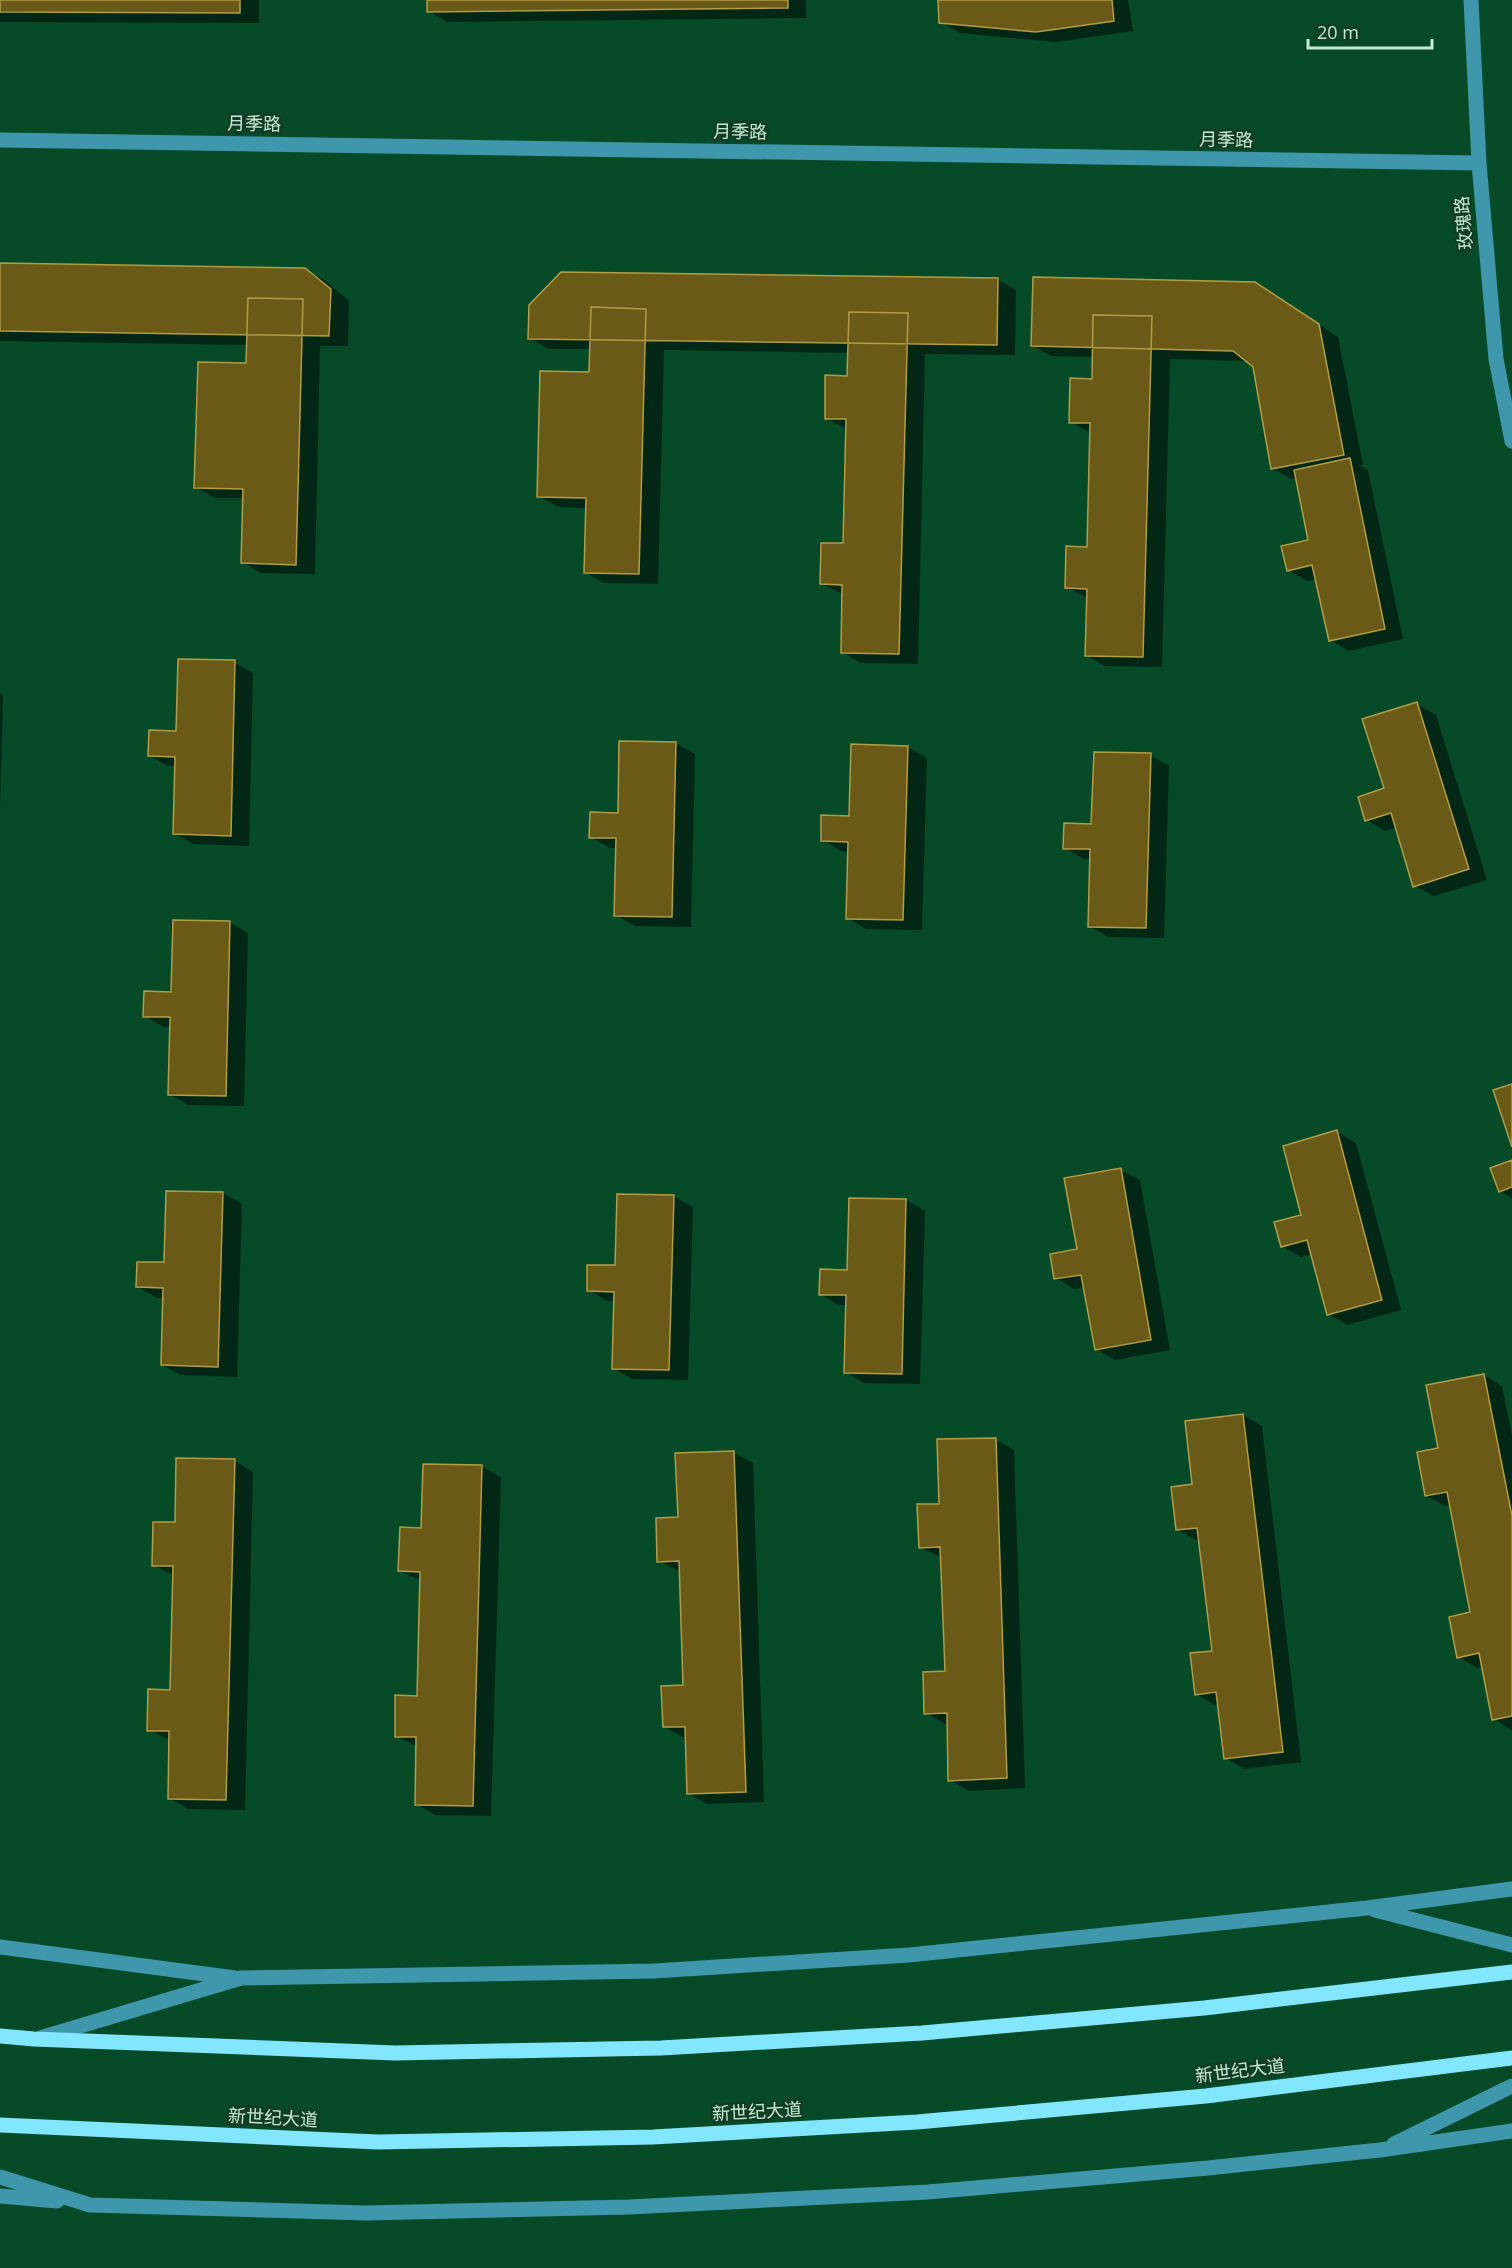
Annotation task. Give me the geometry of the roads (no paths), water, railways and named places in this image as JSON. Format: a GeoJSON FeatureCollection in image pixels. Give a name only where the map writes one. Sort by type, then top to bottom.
{"type":"FeatureCollection","features":[{"type":"Feature","properties":{"kind":"main road"},"geometry":{"type":"LineString","coordinates":[[0,2036],[34,2040],[395,2053],[661,2048],[969,2029],[1204,2007],[1512,1971]]}},
{"type":"Feature","properties":{"kind":"main road","name":"新世纪大道"},"geometry":{"type":"LineString","coordinates":[[0,2125],[378,2142],[652,2137],[906,2123],[1206,2096],[1512,2058]]}},
{"type":"Feature","properties":{"kind":"street","name":"玫瑰路"},"geometry":{"type":"LineString","coordinates":[[1471,0],[1479,163],[1496,359],[1512,441]]}},
{"type":"Feature","properties":{"kind":"street","name":"月季路"},"geometry":{"type":"LineString","coordinates":[[0,140],[1479,163]]}},
{"type":"Feature","properties":{"kind":"street"},"geometry":{"type":"LineString","coordinates":[[0,1947],[241,1978],[654,1971],[909,1955],[1367,1908],[1512,1889]]}},
{"type":"Feature","properties":{"kind":"street"},"geometry":{"type":"LineString","coordinates":[[1367,1908],[1512,1945]]}},
{"type":"Feature","properties":{"kind":"street"},"geometry":{"type":"LineString","coordinates":[[34,2040],[241,1978]]}},
{"type":"Feature","properties":{"kind":"street"},"geometry":{"type":"LineString","coordinates":[[1380,2150],[1512,2086]]}},
{"type":"Feature","properties":{"kind":"street"},"geometry":{"type":"LineString","coordinates":[[0,2196],[90,2205],[366,2213],[629,2207],[928,2192],[1208,2168],[1380,2150],[1512,2131]]}},
{"type":"Feature","properties":{"kind":"street"},"geometry":{"type":"LineString","coordinates":[[0,2177],[90,2205]]}}]}
